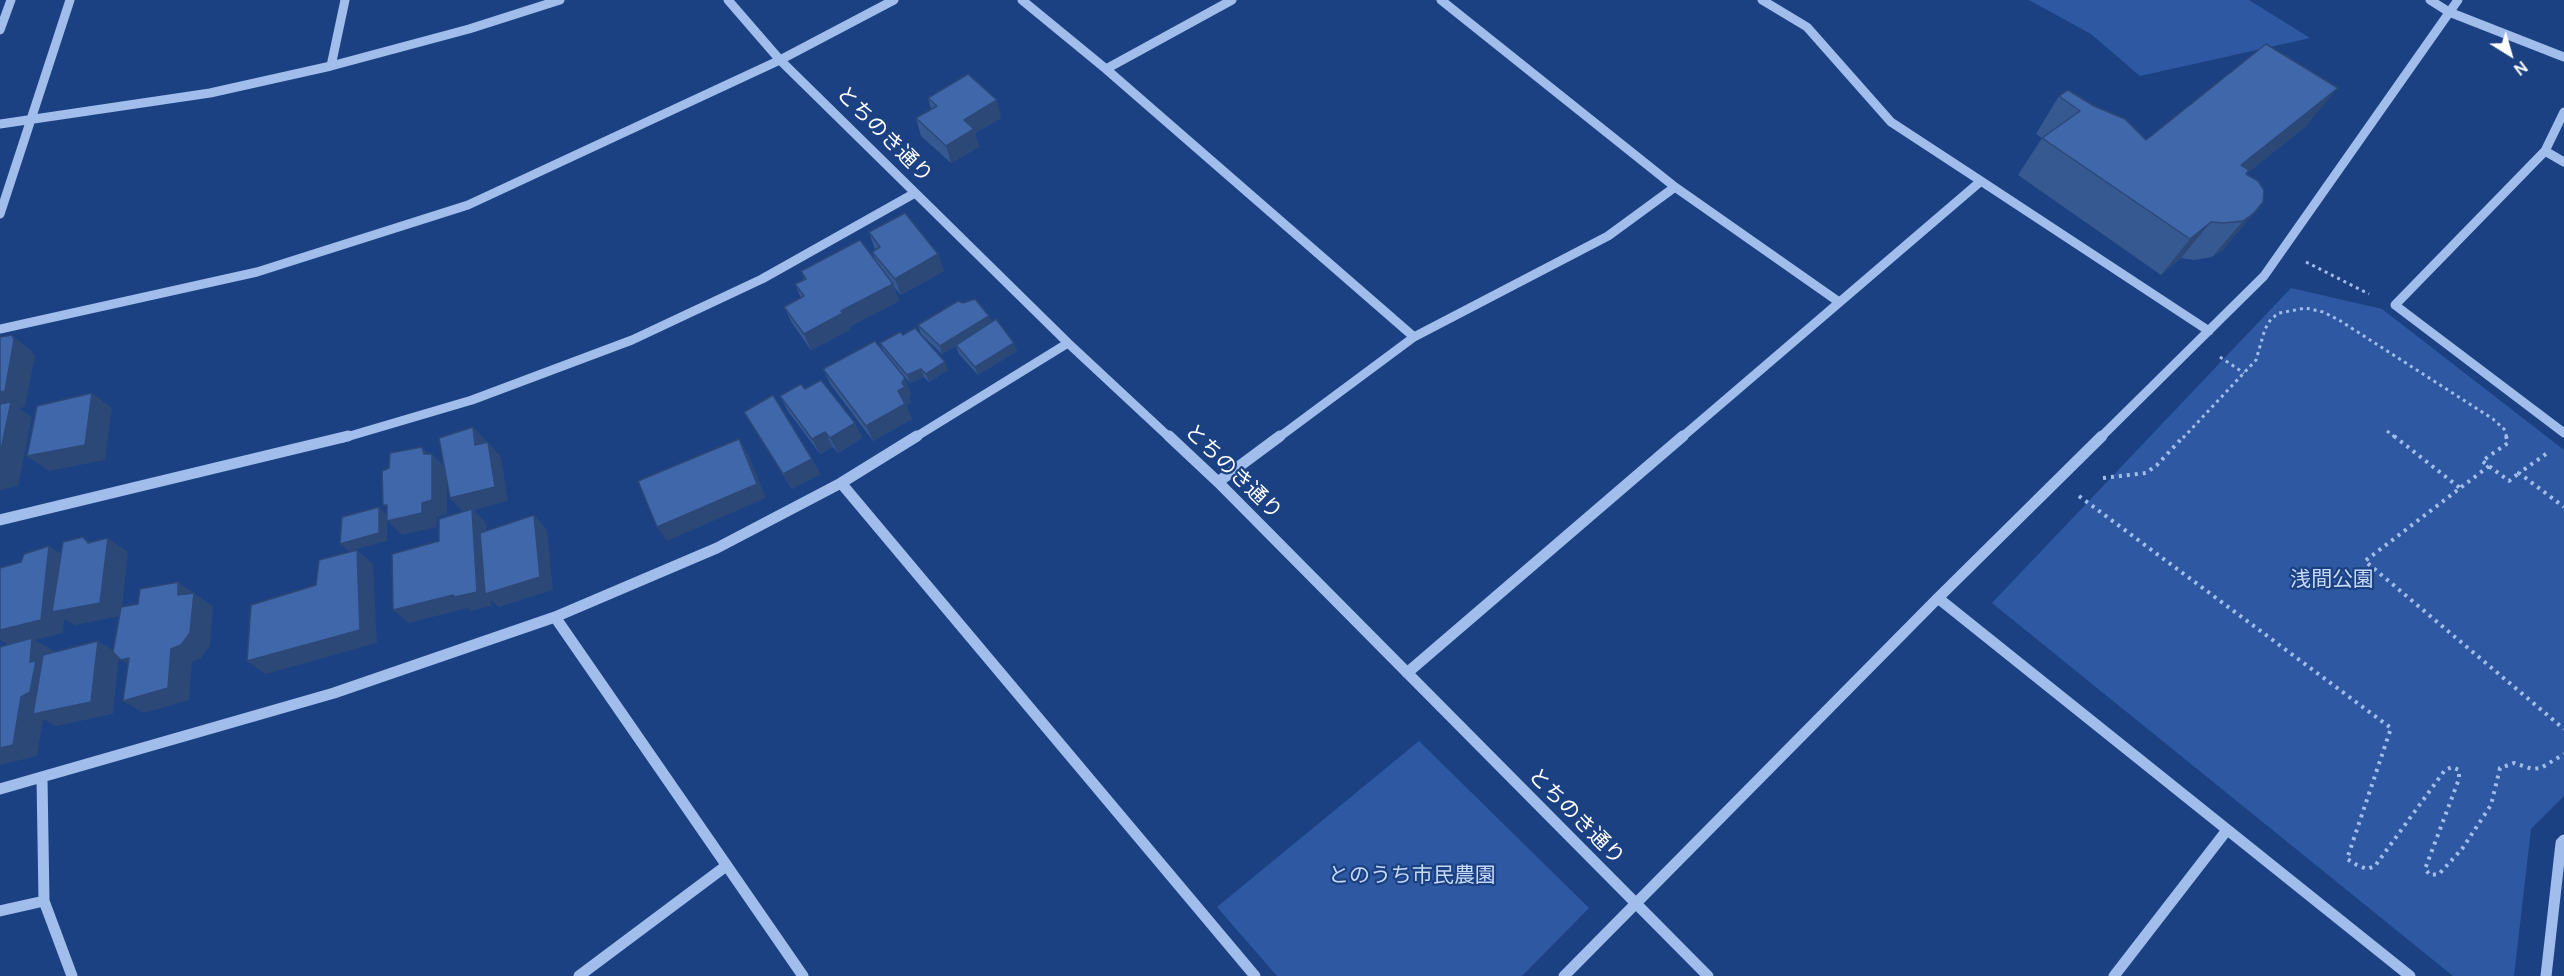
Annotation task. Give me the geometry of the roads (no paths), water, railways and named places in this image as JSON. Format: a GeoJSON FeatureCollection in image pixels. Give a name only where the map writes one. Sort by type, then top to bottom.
{"type":"FeatureCollection","features":[{"type":"Feature","properties":{"kind":"street"},"geometry":{"type":"LineString","coordinates":[[0,30],[10,0]]}},
{"type":"Feature","properties":{"kind":"street"},"geometry":{"type":"LineString","coordinates":[[0,214],[70,0]]}},
{"type":"Feature","properties":{"kind":"street"},"geometry":{"type":"LineString","coordinates":[[331,66],[345,0]]}},
{"type":"Feature","properties":{"kind":"street"},"geometry":{"type":"LineString","coordinates":[[0,124],[210,93],[331,66],[469,29],[560,0]]}},
{"type":"Feature","properties":{"kind":"street","name":"とちのき通り"},"geometry":{"type":"LineString","coordinates":[[728,0],[780,60],[1068,343],[1218,482],[1708,976]]}},
{"type":"Feature","properties":{"kind":"street"},"geometry":{"type":"LineString","coordinates":[[0,329],[257,272],[468,206],[780,60],[894,0]]}},
{"type":"Feature","properties":{"kind":"street"},"geometry":{"type":"LineString","coordinates":[[1022,0],[1106,69],[1414,337]]}},
{"type":"Feature","properties":{"kind":"street"},"geometry":{"type":"LineString","coordinates":[[1106,69],[1232,0]]}},
{"type":"Feature","properties":{"kind":"street"},"geometry":{"type":"LineString","coordinates":[[1441,0],[1676,186],[1839,303]]}},
{"type":"Feature","properties":{"kind":"street"},"geometry":{"type":"LineString","coordinates":[[2430,0],[2449,12],[2564,57]]}},
{"type":"Feature","properties":{"kind":"street"},"geometry":{"type":"LineString","coordinates":[[1564,976],[1938,598],[2271,267],[2458,0]]}},
{"type":"Feature","properties":{"kind":"street"},"geometry":{"type":"LineString","coordinates":[[1769,2],[1807,27],[1892,122],[2209,331]]}},
{"type":"Feature","properties":{"kind":"street"},"geometry":{"type":"LineString","coordinates":[[2564,112],[2546,151],[2395,305],[2564,433]]}},
{"type":"Feature","properties":{"kind":"street"},"geometry":{"type":"LineString","coordinates":[[2546,151],[2564,162]]}},
{"type":"Feature","properties":{"kind":"street"},"geometry":{"type":"LineString","coordinates":[[1407,672],[1981,181]]}},
{"type":"Feature","properties":{"kind":"street"},"geometry":{"type":"LineString","coordinates":[[1218,482],[1414,337],[1608,236],[1676,186]]}},
{"type":"Feature","properties":{"kind":"street"},"geometry":{"type":"LineString","coordinates":[[0,520],[318,445],[472,400],[632,340],[762,279],[915,193]]}},
{"type":"Feature","properties":{"kind":"street"},"geometry":{"type":"LineString","coordinates":[[0,789],[334,693],[555,617],[717,548],[841,483],[1068,343]]}},
{"type":"Feature","properties":{"kind":"street"},"geometry":{"type":"LineString","coordinates":[[841,483],[1255,976]]}},
{"type":"Feature","properties":{"kind":"street"},"geometry":{"type":"LineString","coordinates":[[1938,598],[2410,976]]}},
{"type":"Feature","properties":{"kind":"street"},"geometry":{"type":"LineString","coordinates":[[555,617],[803,976]]}},
{"type":"Feature","properties":{"kind":"street"},"geometry":{"type":"LineString","coordinates":[[42,778],[44,901],[72,976]]}},
{"type":"Feature","properties":{"kind":"street"},"geometry":{"type":"LineString","coordinates":[[2114,976],[2227,830]]}},
{"type":"Feature","properties":{"kind":"street"},"geometry":{"type":"LineString","coordinates":[[2546,976],[2561,843],[2564,840]]}},
{"type":"Feature","properties":{"kind":"street"},"geometry":{"type":"LineString","coordinates":[[579,976],[726,866]]}},
{"type":"Feature","properties":{"kind":"street"},"geometry":{"type":"LineString","coordinates":[[0,911],[44,901]]}},
{"type":"Feature","properties":{"kind":"park label","name":"浅間公園"},"geometry":{"type":"Point","coordinates":[2332,580]}},
{"type":"Feature","properties":{"kind":"park label","name":"とのうち市民農園"},"geometry":{"type":"Point","coordinates":[1412,876]}}]}
